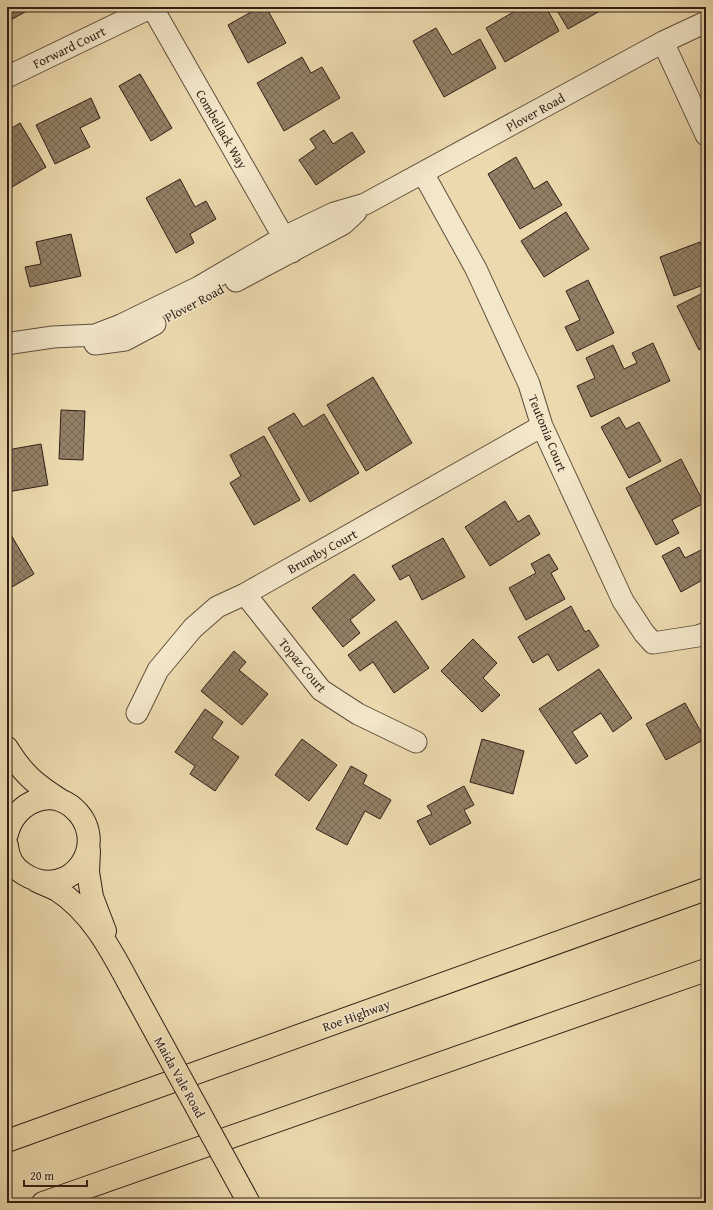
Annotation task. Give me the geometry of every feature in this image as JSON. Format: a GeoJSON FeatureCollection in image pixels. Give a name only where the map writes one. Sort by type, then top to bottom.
{"type":"FeatureCollection","features":[{"type":"Feature","properties":{"kind":"main road"},"geometry":{"type":"LineString","coordinates":[[7,748],[15,761],[30,779],[47,792],[68,804],[79,813],[87,826],[89,840],[87,854],[80,866],[70,876],[58,881],[45,882],[32,879],[21,872],[12,862],[7,850],[8,830],[16,813],[26,805],[40,800],[54,799],[68,804]]}},
{"type":"Feature","properties":{"kind":"main road","name":"Maida Vale Road"},"geometry":{"type":"LineString","coordinates":[[89,840],[88,872],[92,897],[112,952],[249,1203]]}},
{"type":"Feature","properties":{"kind":"main road","name":"Maida Vale Road"},"geometry":{"type":"LineString","coordinates":[[32,879],[56,890],[76,906],[95,928],[112,952]]}},
{"type":"Feature","properties":{"kind":"main road","name":"Roe Highway"},"geometry":{"type":"LineString","coordinates":[[7,1141],[706,889]]}},
{"type":"Feature","properties":{"kind":"main road"},"geometry":{"type":"LineString","coordinates":[[43,1203],[706,970]]}},
{"type":"Feature","properties":{"kind":"street","name":"Forward Court"},"geometry":{"type":"LineString","coordinates":[[7,77],[152,7]]}},
{"type":"Feature","properties":{"kind":"street","name":"Combellack Way"},"geometry":{"type":"LineString","coordinates":[[152,7],[288,244]]}},
{"type":"Feature","properties":{"kind":"street","name":"Plover Road"},"geometry":{"type":"LineString","coordinates":[[7,359],[23,353],[125,340],[288,244],[334,213],[365,204],[663,42],[706,22]]}},
{"type":"Feature","properties":{"kind":"street"},"geometry":{"type":"LineString","coordinates":[[663,42],[706,135]]}},
{"type":"Feature","properties":{"kind":"street","name":"Teutonia Court"},"geometry":{"type":"LineString","coordinates":[[423,173],[476,269],[529,384],[542,426],[623,601],[644,633],[653,643],[698,636],[706,633]]}},
{"type":"Feature","properties":{"kind":"street","name":"Plover Road"},"geometry":{"type":"LineString","coordinates":[[7,345],[53,337],[95,334],[121,325],[288,244]]}},
{"type":"Feature","properties":{"kind":"street","name":"Brumby Court"},"geometry":{"type":"LineString","coordinates":[[137,713],[158,670],[192,628],[216,607],[245,594],[542,426]]}},
{"type":"Feature","properties":{"kind":"street","name":"Topaz Court"},"geometry":{"type":"LineString","coordinates":[[245,594],[321,690],[358,714],[416,742]]}},
{"type":"Feature","properties":{"kind":"building"},"geometry":{"type":"Polygon","coordinates":[[[7,7],[34,7],[7,22],[7,7]]]}},
{"type":"Feature","properties":{"kind":"building"},"geometry":{"type":"Polygon","coordinates":[[[260,7],[266,7],[286,43],[248,63],[228,25],[260,7]]]}},
{"type":"Feature","properties":{"kind":"building"},"geometry":{"type":"Polygon","coordinates":[[[522,7],[546,7],[559,31],[505,62],[486,28],[522,7]]]}},
{"type":"Feature","properties":{"kind":"building"},"geometry":{"type":"Polygon","coordinates":[[[555,7],[607,7],[568,29],[555,7]]]}},
{"type":"Feature","properties":{"kind":"building"},"geometry":{"type":"Polygon","coordinates":[[[436,28],[452,55],[480,39],[496,68],[444,97],[413,41],[436,28]]]}},
{"type":"Feature","properties":{"kind":"building"},"geometry":{"type":"Polygon","coordinates":[[[302,57],[311,73],[322,67],[340,98],[284,131],[257,83],[302,57]]]}},
{"type":"Feature","properties":{"kind":"building"},"geometry":{"type":"Polygon","coordinates":[[[140,74],[172,128],[151,141],[119,86],[140,74]]]}},
{"type":"Feature","properties":{"kind":"building"},"geometry":{"type":"Polygon","coordinates":[[[91,98],[100,118],[80,128],[90,147],[55,164],[36,125],[91,98]]]}},
{"type":"Feature","properties":{"kind":"building"},"geometry":{"type":"Polygon","coordinates":[[[20,123],[46,167],[7,190],[7,131],[20,123]]]}},
{"type":"Feature","properties":{"kind":"building"},"geometry":{"type":"Polygon","coordinates":[[[324,130],[333,144],[352,132],[365,152],[316,185],[299,160],[316,148],[310,139],[324,130]]]}},
{"type":"Feature","properties":{"kind":"building"},"geometry":{"type":"Polygon","coordinates":[[[516,157],[534,189],[547,181],[562,205],[520,229],[488,174],[516,157]]]}},
{"type":"Feature","properties":{"kind":"building"},"geometry":{"type":"Polygon","coordinates":[[[180,179],[195,207],[206,201],[216,219],[190,234],[194,243],[176,253],[146,198],[180,179]]]}},
{"type":"Feature","properties":{"kind":"building"},"geometry":{"type":"Polygon","coordinates":[[[566,212],[589,249],[544,277],[521,241],[566,212]]]}},
{"type":"Feature","properties":{"kind":"building"},"geometry":{"type":"Polygon","coordinates":[[[71,234],[81,276],[30,287],[25,267],[41,264],[36,242],[71,234]]]}},
{"type":"Feature","properties":{"kind":"building"},"geometry":{"type":"Polygon","coordinates":[[[700,242],[706,256],[706,284],[674,296],[660,257],[700,242]]]}},
{"type":"Feature","properties":{"kind":"building"},"geometry":{"type":"Polygon","coordinates":[[[588,280],[614,333],[577,351],[565,327],[580,320],[566,291],[588,280]]]}},
{"type":"Feature","properties":{"kind":"building"},"geometry":{"type":"Polygon","coordinates":[[[703,293],[706,298],[706,346],[699,350],[677,306],[703,293]]]}},
{"type":"Feature","properties":{"kind":"building"},"geometry":{"type":"Polygon","coordinates":[[[653,343],[670,381],[591,417],[577,386],[595,378],[586,358],[613,345],[624,369],[637,363],[632,353],[653,343]]]}},
{"type":"Feature","properties":{"kind":"building"},"geometry":{"type":"Polygon","coordinates":[[[373,377],[412,443],[366,471],[327,405],[373,377]]]}},
{"type":"Feature","properties":{"kind":"building"},"geometry":{"type":"Polygon","coordinates":[[[61,410],[85,411],[83,460],[59,459],[61,410]]]}},
{"type":"Feature","properties":{"kind":"building"},"geometry":{"type":"Polygon","coordinates":[[[294,413],[303,427],[324,414],[359,473],[310,502],[268,428],[294,413]]]}},
{"type":"Feature","properties":{"kind":"building"},"geometry":{"type":"Polygon","coordinates":[[[619,417],[626,429],[639,422],[661,461],[629,478],[601,427],[619,417]]]}},
{"type":"Feature","properties":{"kind":"building"},"geometry":{"type":"Polygon","coordinates":[[[264,436],[300,500],[254,525],[230,483],[241,476],[230,455],[264,436]]]}},
{"type":"Feature","properties":{"kind":"building"},"geometry":{"type":"Polygon","coordinates":[[[41,444],[48,485],[7,492],[7,450],[41,444]]]}},
{"type":"Feature","properties":{"kind":"building"},"geometry":{"type":"Polygon","coordinates":[[[681,459],[704,503],[672,520],[679,533],[656,545],[626,488],[681,459]]]}},
{"type":"Feature","properties":{"kind":"building"},"geometry":{"type":"Polygon","coordinates":[[[505,501],[518,522],[529,515],[540,534],[490,566],[465,527],[505,501]]]}},
{"type":"Feature","properties":{"kind":"building"},"geometry":{"type":"Polygon","coordinates":[[[7,528],[34,574],[7,590],[7,528]]]}},
{"type":"Feature","properties":{"kind":"building"},"geometry":{"type":"Polygon","coordinates":[[[443,538],[465,577],[422,600],[409,575],[400,580],[392,566],[443,538]]]}},
{"type":"Feature","properties":{"kind":"building"},"geometry":{"type":"Polygon","coordinates":[[[679,547],[685,558],[701,550],[706,559],[706,578],[681,592],[662,556],[679,547]]]}},
{"type":"Feature","properties":{"kind":"building"},"geometry":{"type":"Polygon","coordinates":[[[549,554],[558,569],[551,573],[565,599],[526,620],[509,588],[536,573],[531,564],[549,554]]]}},
{"type":"Feature","properties":{"kind":"building"},"geometry":{"type":"Polygon","coordinates":[[[354,574],[375,600],[350,620],[360,633],[343,647],[312,608],[354,574]]]}},
{"type":"Feature","properties":{"kind":"building"},"geometry":{"type":"Polygon","coordinates":[[[571,606],[585,632],[589,630],[599,646],[558,671],[548,654],[533,663],[518,637],[571,606]]]}},
{"type":"Feature","properties":{"kind":"building"},"geometry":{"type":"Polygon","coordinates":[[[396,621],[429,668],[394,693],[373,662],[360,671],[348,655],[396,621]]]}},
{"type":"Feature","properties":{"kind":"building"},"geometry":{"type":"Polygon","coordinates":[[[473,639],[497,663],[483,678],[500,695],[482,712],[441,671],[473,639]]]}},
{"type":"Feature","properties":{"kind":"building"},"geometry":{"type":"Polygon","coordinates":[[[234,651],[246,662],[239,670],[268,694],[242,725],[201,691],[234,651]]]}},
{"type":"Feature","properties":{"kind":"building"},"geometry":{"type":"Polygon","coordinates":[[[599,669],[632,718],[613,732],[601,713],[572,732],[588,756],[576,764],[539,709],[599,669]]]}},
{"type":"Feature","properties":{"kind":"building"},"geometry":{"type":"Polygon","coordinates":[[[685,703],[705,739],[666,760],[646,724],[685,703]]]}},
{"type":"Feature","properties":{"kind":"building"},"geometry":{"type":"Polygon","coordinates":[[[205,709],[223,722],[212,738],[239,757],[215,791],[190,774],[195,766],[175,752],[205,709]]]}},
{"type":"Feature","properties":{"kind":"building"},"geometry":{"type":"Polygon","coordinates":[[[302,739],[337,765],[309,801],[275,775],[302,739]]]}},
{"type":"Feature","properties":{"kind":"building"},"geometry":{"type":"Polygon","coordinates":[[[482,739],[524,751],[513,794],[470,782],[482,739]]]}},
{"type":"Feature","properties":{"kind":"building"},"geometry":{"type":"Polygon","coordinates":[[[351,766],[367,775],[363,784],[391,800],[380,819],[365,811],[347,845],[316,829],[351,766]]]}},
{"type":"Feature","properties":{"kind":"building"},"geometry":{"type":"Polygon","coordinates":[[[464,786],[474,805],[464,810],[471,823],[430,845],[417,821],[432,814],[427,806],[464,786]]]}}]}
